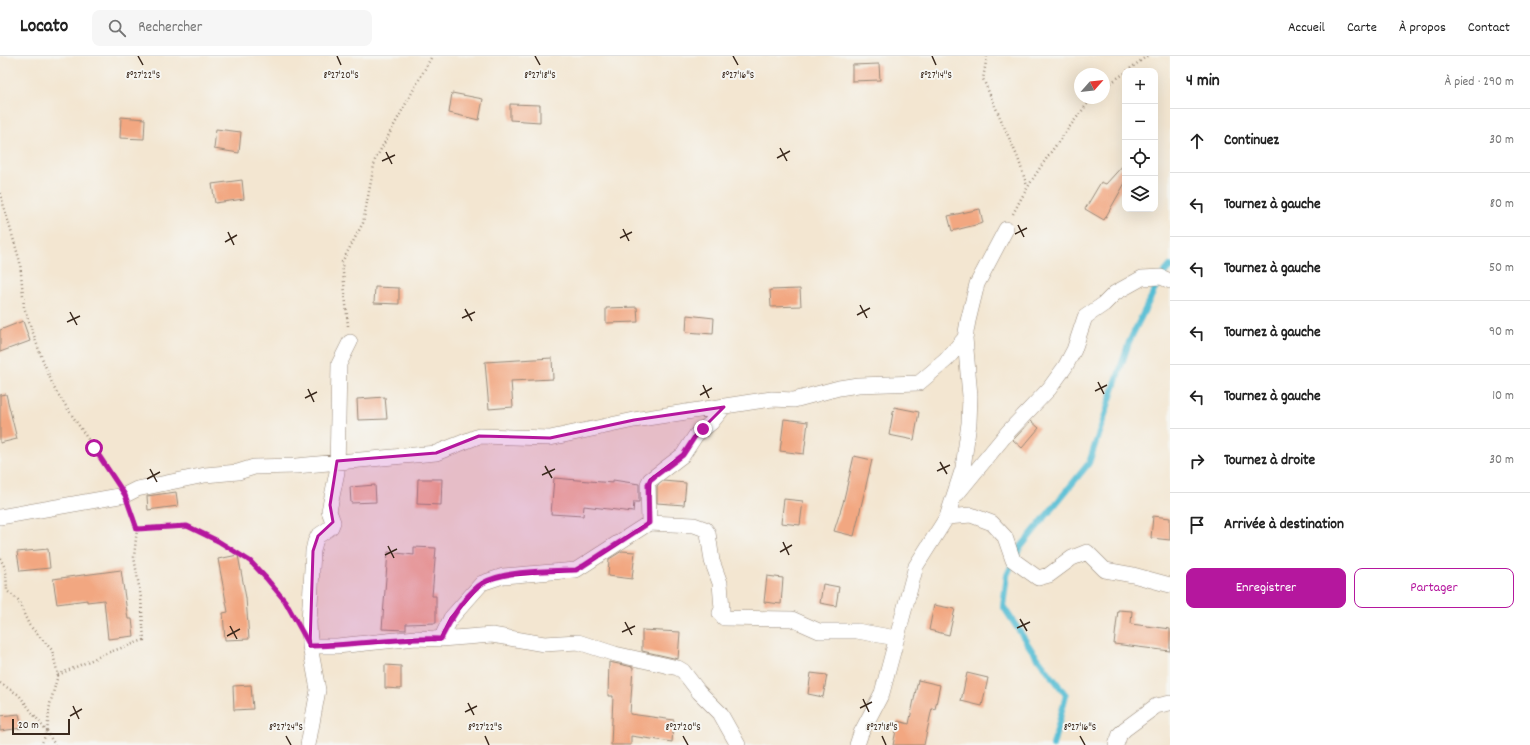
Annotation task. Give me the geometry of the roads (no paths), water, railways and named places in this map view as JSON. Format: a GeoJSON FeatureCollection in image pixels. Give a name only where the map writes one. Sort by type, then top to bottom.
{"type":"FeatureCollection","features":[{"type":"Feature","properties":{"kind":"street"},"geometry":{"type":"LineString","coordinates":[[857,745],[861,732],[882,693],[916,566],[947,517],[963,468],[969,423],[970,396],[965,338],[977,284],[1006,229]]}},
{"type":"Feature","properties":{"kind":"street"},"geometry":{"type":"LineString","coordinates":[[953,499],[1008,432],[1049,389],[1065,367],[1074,350],[1085,317],[1104,304],[1115,293],[1142,278],[1161,277],[1170,281]]}},
{"type":"Feature","properties":{"kind":"street"},"geometry":{"type":"LineString","coordinates":[[0,517],[125,495],[137,489],[205,475],[238,472],[254,467],[296,466],[337,461],[397,458],[436,453],[479,436],[550,438],[634,420],[772,399],[794,400],[839,388],[858,385],[919,383],[946,360],[965,338]]}},
{"type":"Feature","properties":{"kind":"street"},"geometry":{"type":"LineString","coordinates":[[308,745],[318,690],[310,646],[313,551],[318,536],[331,527],[333,522],[329,511],[337,472],[339,364],[350,342]]}},
{"type":"Feature","properties":{"kind":"street"},"geometry":{"type":"LineString","coordinates":[[649,523],[648,484],[650,480],[683,455],[696,435],[711,423],[724,407]]}},
{"type":"Feature","properties":{"kind":"street"},"geometry":{"type":"LineString","coordinates":[[947,517],[970,515],[992,523],[1004,537],[1013,560],[1038,578],[1049,576],[1072,558],[1087,552],[1105,570],[1133,575],[1170,585]]}},
{"type":"Feature","properties":{"kind":"street"},"geometry":{"type":"LineString","coordinates":[[441,639],[451,618],[482,583],[511,575],[576,570],[649,523],[694,525],[705,529],[708,533],[712,561],[720,583],[722,609],[720,613],[724,618],[792,619],[819,631],[857,631],[896,638]]}},
{"type":"Feature","properties":{"kind":"street"},"geometry":{"type":"LineString","coordinates":[[310,646],[337,646],[416,638],[441,639],[492,635],[544,644],[578,642],[615,654],[678,668],[683,671],[699,692],[720,713],[738,745]]}},
{"type":"Feature","properties":{"kind":"street"},"geometry":{"type":"LineString","coordinates":[[1116,745],[1120,734],[1125,729],[1156,706],[1170,704]]}},
{"type":"Feature","properties":{"kind":"waterway"},"geometry":{"type":"LineString","coordinates":[[1053,745],[1066,695],[1031,649],[1003,606],[1007,575],[1020,548],[1089,463],[1129,342],[1161,277],[1170,266]]}}]}
